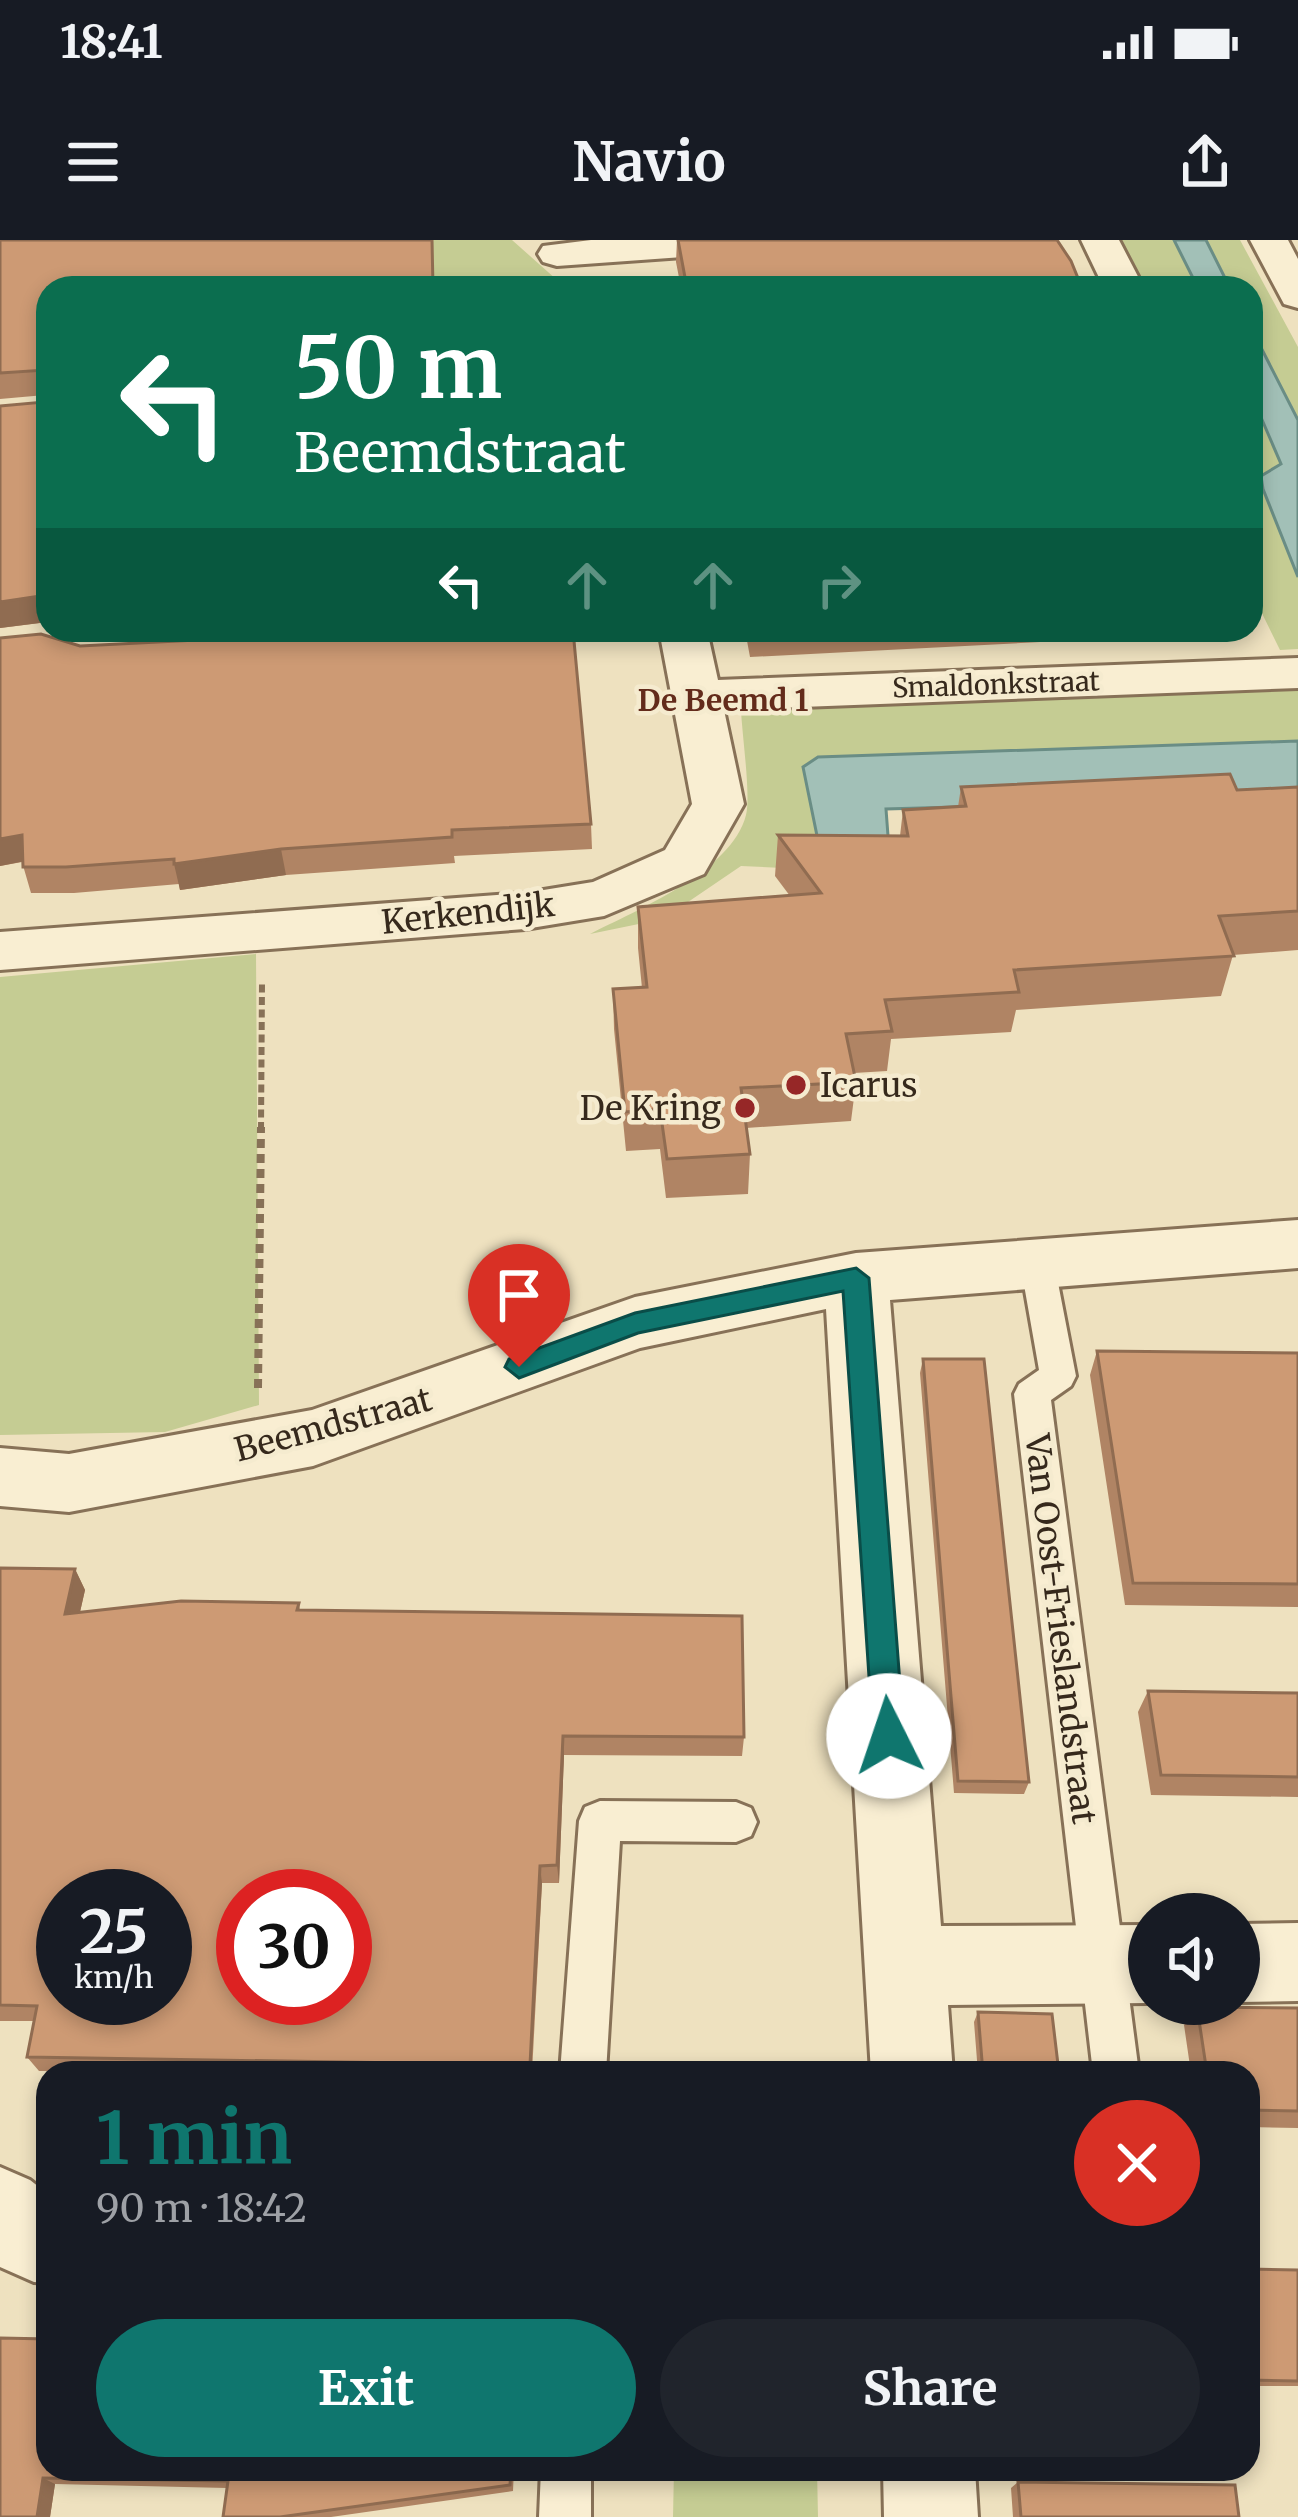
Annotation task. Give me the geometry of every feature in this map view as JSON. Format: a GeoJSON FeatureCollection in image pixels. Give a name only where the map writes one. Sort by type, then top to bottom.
{"type":"FeatureCollection","features":[{"type":"Feature","properties":{"kind":"street"},"geometry":{"type":"LineString","coordinates":[[551,247],[753,240]]}},
{"type":"Feature","properties":{"kind":"street"},"geometry":{"type":"LineString","coordinates":[[1100,240],[1118,276]]}},
{"type":"Feature","properties":{"kind":"street"},"geometry":{"type":"LineString","coordinates":[[1298,240],[1269,241],[1298,296]]}},
{"type":"Feature","properties":{"kind":"street"},"geometry":{"type":"LineString","coordinates":[[551,247],[571,276]]}},
{"type":"Feature","properties":{"kind":"street"},"geometry":{"type":"LineString","coordinates":[[1263,640],[1285,674]]}},
{"type":"Feature","properties":{"kind":"street","name":"Kerkendijk"},"geometry":{"type":"LineString","coordinates":[[0,951],[525,911],[604,898],[685,862],[718,805],[685,642]]}},
{"type":"Feature","properties":{"kind":"street","name":"Smaldonkstraat"},"geometry":{"type":"LineString","coordinates":[[694,695],[1285,674]]}},
{"type":"Feature","properties":{"kind":"street","name":"Beemdstraat"},"geometry":{"type":"LineString","coordinates":[[0,1477],[68,1483],[313,1438],[635,1323],[856,1278],[1298,1244]]}},
{"type":"Feature","properties":{"kind":"street"},"geometry":{"type":"LineString","coordinates":[[856,1278],[911,2061]]}},
{"type":"Feature","properties":{"kind":"street"},"geometry":{"type":"LineString","coordinates":[[1260,1963],[1298,1962]]}},
{"type":"Feature","properties":{"kind":"street"},"geometry":{"type":"LineString","coordinates":[[905,1966],[1126,1965]]}},
{"type":"Feature","properties":{"kind":"street"},"geometry":{"type":"LineString","coordinates":[[0,2210],[36,2240]]}},
{"type":"Feature","properties":{"kind":"street"},"geometry":{"type":"LineString","coordinates":[[930,2481],[931,2517]]}},
{"type":"Feature","properties":{"kind":"lane","name":"Van Oost-Frieslandstraat"},"geometry":{"type":"LineString","coordinates":[[1037,1262],[1058,1376],[1032,1394],[1126,1965]]}},
{"type":"Feature","properties":{"kind":"lane"},"geometry":{"type":"LineString","coordinates":[[584,2061],[600,1821],[736,1822]]}},
{"type":"Feature","properties":{"kind":"lane"},"geometry":{"type":"LineString","coordinates":[[1117,2061],[1126,1965]]}},
{"type":"Feature","properties":{"kind":"lane"},"geometry":{"type":"LineString","coordinates":[[565,2517],[566,2481]]}},
{"type":"Feature","properties":{"kind":"path"},"geometry":{"type":"LineString","coordinates":[[258,1449],[263,931]]}},
{"type":"Feature","properties":{"kind":"green space"},"geometry":{"type":"Polygon","coordinates":[[[424,240],[512,240],[552,276],[434,276],[424,240]]]}},
{"type":"Feature","properties":{"kind":"green space"},"geometry":{"type":"Polygon","coordinates":[[[1109,240],[1174,240],[1192,276],[1126,276],[1109,240]]]}},
{"type":"Feature","properties":{"kind":"green space"},"geometry":{"type":"Polygon","coordinates":[[[1206,240],[1240,240],[1260,276],[1224,276],[1206,240]]]}},
{"type":"Feature","properties":{"kind":"green space"},"geometry":{"type":"Polygon","coordinates":[[[1263,282],[1298,347],[1298,420],[1263,351],[1263,282]]]}},
{"type":"Feature","properties":{"kind":"green space"},"geometry":{"type":"Polygon","coordinates":[[[1263,418],[1280,452],[1281,465],[1263,490],[1263,418]]]}},
{"type":"Feature","properties":{"kind":"green space"},"geometry":{"type":"Polygon","coordinates":[[[1263,490],[1298,577],[1298,649],[1280,650],[1263,615],[1263,490]]]}},
{"type":"Feature","properties":{"kind":"green space"},"geometry":{"type":"Polygon","coordinates":[[[1298,685],[1298,741],[818,757],[824,870],[741,866],[663,919],[590,934],[680,887],[722,854],[737,835],[747,806],[741,710],[1298,685]]]}},
{"type":"Feature","properties":{"kind":"green space"},"geometry":{"type":"Polygon","coordinates":[[[256,954],[259,1405],[165,1432],[0,1435],[0,977],[256,954]]]}},
{"type":"Feature","properties":{"kind":"green space"},"geometry":{"type":"Polygon","coordinates":[[[674,2481],[817,2481],[818,2517],[673,2517],[674,2481]]]}},
{"type":"Feature","properties":{"kind":"water"},"geometry":{"type":"Polygon","coordinates":[[[1174,240],[1206,240],[1224,276],[1192,276],[1174,240]]]}},
{"type":"Feature","properties":{"kind":"water"},"geometry":{"type":"Polygon","coordinates":[[[1263,351],[1298,420],[1298,577],[1263,489],[1263,475],[1281,464],[1263,422],[1263,351]]]}},
{"type":"Feature","properties":{"kind":"water"},"geometry":{"type":"Polygon","coordinates":[[[1298,741],[1298,797],[886,809],[891,876],[824,870],[803,767],[818,757],[1298,741]]]}},
{"type":"Feature","properties":{"kind":"building"},"geometry":{"type":"Polygon","coordinates":[[[0,240],[432,240],[433,276],[36,276],[36,371],[0,373],[0,240]]]}},
{"type":"Feature","properties":{"kind":"building"},"geometry":{"type":"Polygon","coordinates":[[[678,240],[1057,240],[1077,276],[685,276],[678,240]]]}},
{"type":"Feature","properties":{"kind":"building"},"geometry":{"type":"Polygon","coordinates":[[[36,403],[36,597],[0,602],[0,406],[36,403]]]}},
{"type":"Feature","properties":{"kind":"building"},"geometry":{"type":"Polygon","coordinates":[[[36,634],[36,642],[80,646],[574,642],[591,824],[452,830],[452,837],[281,849],[174,864],[174,859],[23,867],[22,835],[0,839],[0,638],[36,634]]]}},
{"type":"Feature","properties":{"kind":"building"},"geometry":{"type":"Polygon","coordinates":[[[1230,774],[1237,790],[1298,787],[1298,911],[1219,916],[1234,956],[1014,970],[1019,992],[885,1000],[892,1031],[846,1034],[856,1082],[741,1088],[750,1154],[667,1159],[660,1109],[625,1112],[613,989],[647,987],[638,907],[821,893],[778,835],[908,836],[903,810],[966,806],[961,787],[1230,774]]]}},
{"type":"Feature","properties":{"kind":"building"},"geometry":{"type":"Polygon","coordinates":[[[1097,1351],[1298,1353],[1298,1584],[1133,1583],[1097,1351]]]}},
{"type":"Feature","properties":{"kind":"building"},"geometry":{"type":"Polygon","coordinates":[[[923,1359],[984,1359],[1029,1782],[958,1781],[923,1359]]]}},
{"type":"Feature","properties":{"kind":"building"},"geometry":{"type":"Polygon","coordinates":[[[0,1568],[75,1569],[65,1614],[181,1601],[299,1603],[297,1610],[742,1616],[744,1737],[563,1736],[557,1865],[540,1866],[530,2061],[27,2057],[36,2011],[36,2025],[192,2025],[192,1869],[36,1869],[36,2006],[0,2005],[0,1568]]]}},
{"type":"Feature","properties":{"kind":"building"},"geometry":{"type":"Polygon","coordinates":[[[1148,1691],[1298,1693],[1298,1777],[1161,1775],[1148,1691]]]}},
{"type":"Feature","properties":{"kind":"building"},"geometry":{"type":"Polygon","coordinates":[[[1260,2008],[1298,2008],[1298,2111],[1260,2110],[1260,2061],[1205,2061],[1200,2025],[1260,2025],[1260,2008]]]}},
{"type":"Feature","properties":{"kind":"building"},"geometry":{"type":"Polygon","coordinates":[[[978,2012],[1052,2014],[1058,2061],[982,2061],[978,2012]]]}},
{"type":"Feature","properties":{"kind":"building"},"geometry":{"type":"Polygon","coordinates":[[[1260,2269],[1298,2270],[1298,2381],[1260,2380],[1260,2269]]]}},
{"type":"Feature","properties":{"kind":"building"},"geometry":{"type":"Polygon","coordinates":[[[0,2338],[36,2339],[36,2481],[43,2481],[37,2517],[0,2517],[0,2338]]]}},
{"type":"Feature","properties":{"kind":"building"},"geometry":{"type":"Polygon","coordinates":[[[228,2481],[510,2481],[510,2485],[280,2517],[223,2517],[228,2481]]]}},
{"type":"Feature","properties":{"kind":"building"},"geometry":{"type":"Polygon","coordinates":[[[1018,2482],[1235,2485],[1239,2517],[1021,2517],[1018,2482]]]}},
{"type":"Feature","properties":{"kind":"place","name":"Icarus"},"geometry":{"type":"Point","coordinates":[796,1085]}},
{"type":"Feature","properties":{"kind":"place","name":"De Kring"},"geometry":{"type":"Point","coordinates":[745,1108]}},
{"type":"Feature","properties":{"kind":"district","name":"De Beemd 1"},"geometry":{"type":"Point","coordinates":[723,701]}},
{"type":"Feature","properties":{"kind":"route"},"geometry":{"type":"LineString","coordinates":[[519,1367],[635,1323],[856,1278],[889,1736]]}}]}
